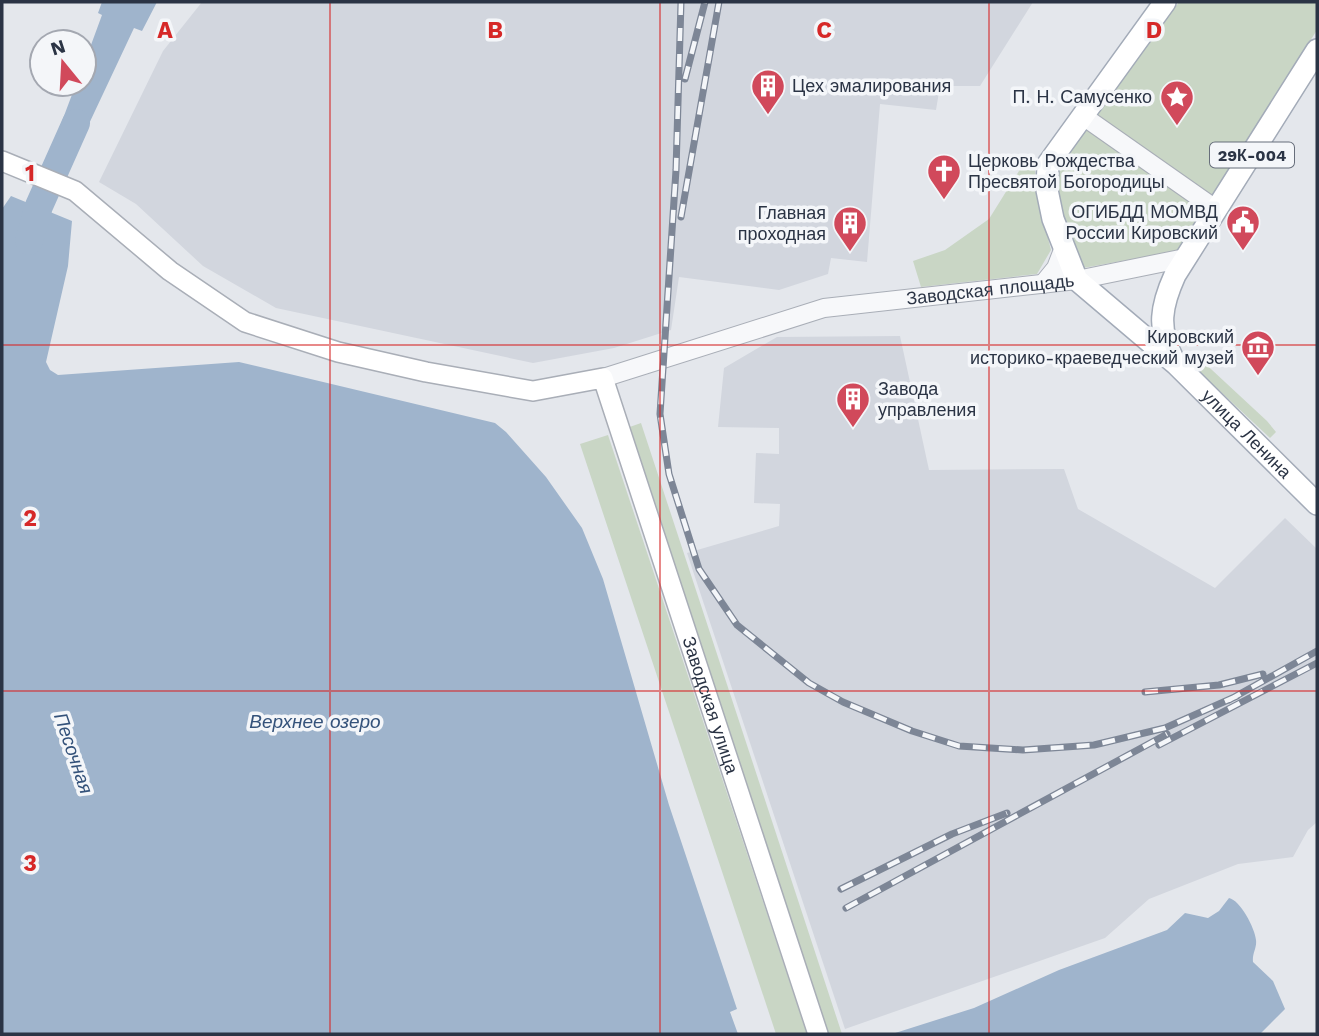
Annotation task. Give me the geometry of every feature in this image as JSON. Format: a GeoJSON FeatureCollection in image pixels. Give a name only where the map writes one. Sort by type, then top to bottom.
{"type":"FeatureCollection","features":[{"type":"Feature","properties":{"kind":"main road","name":"29К-004"},"geometry":{"type":"LineString","coordinates":[[1083,116],[1165,2]]}},
{"type":"Feature","properties":{"kind":"main road","name":"29К-004"},"geometry":{"type":"LineString","coordinates":[[1175,364],[1164,341],[1161,319],[1166,296],[1185,258],[1317,50]]}},
{"type":"Feature","properties":{"kind":"main road","name":"Заводская площадь"},"geometry":{"type":"LineString","coordinates":[[1077,280],[1063,250],[1047,190],[1048,164],[1083,116]]}},
{"type":"Feature","properties":{"kind":"main road"},"geometry":{"type":"LineString","coordinates":[[2,162],[75,191],[170,271],[245,322],[338,352],[426,372],[533,391],[603,378]]}},
{"type":"Feature","properties":{"kind":"main road","name":"29К-004"},"geometry":{"type":"LineString","coordinates":[[1077,280],[1175,364]]}},
{"type":"Feature","properties":{"kind":"main road","name":"улица Ленина"},"geometry":{"type":"LineString","coordinates":[[1175,364],[1317,504]]}},
{"type":"Feature","properties":{"kind":"main road","name":"Заводская улица"},"geometry":{"type":"LineString","coordinates":[[603,378],[818,1034]]}},
{"type":"Feature","properties":{"kind":"street"},"geometry":{"type":"LineString","coordinates":[[1083,116],[1217,210]]}},
{"type":"Feature","properties":{"kind":"street"},"geometry":{"type":"LineString","coordinates":[[1043,284],[1056,268],[1063,250]]}},
{"type":"Feature","properties":{"kind":"street"},"geometry":{"type":"LineString","coordinates":[[1077,280],[1185,258]]}},
{"type":"Feature","properties":{"kind":"street","name":"Заводская площадь"},"geometry":{"type":"LineString","coordinates":[[603,378],[824,308],[1077,280]]}},
{"type":"Feature","properties":{"kind":"shaded area"},"geometry":{"type":"Polygon","coordinates":[[[202,2],[1033,2],[980,86],[940,86],[936,110],[880,104],[867,262],[831,258],[828,274],[779,290],[679,277],[671,330],[614,348],[533,363],[276,308],[203,266],[136,204],[99,182],[163,51],[202,2]]]}},
{"type":"Feature","properties":{"kind":"shaded area"},"geometry":{"type":"Polygon","coordinates":[[[900,336],[929,470],[1064,469],[1078,509],[1215,588],[1285,518],[1317,549],[1317,822],[1308,830],[1293,857],[1238,864],[1149,899],[1105,938],[845,1029],[687,553],[779,526],[780,504],[754,503],[756,453],[779,454],[779,428],[718,427],[724,368],[777,337],[900,336]]]}},
{"type":"Feature","properties":{"kind":"green space"},"geometry":{"type":"Polygon","coordinates":[[[1179,2],[1317,2],[1317,30],[1177,251],[1083,268],[1062,208],[1057,171],[1061,170],[1059,166],[1179,2]]]}},
{"type":"Feature","properties":{"kind":"green space"},"geometry":{"type":"Polygon","coordinates":[[[1024,163],[1035,170],[1037,195],[1051,250],[1037,274],[921,287],[913,261],[945,250],[989,219],[1024,163]]]}},
{"type":"Feature","properties":{"kind":"green space"},"geometry":{"type":"Polygon","coordinates":[[[1198,357],[1267,421],[1276,432],[1270,438],[1191,364],[1198,357]]]}},
{"type":"Feature","properties":{"kind":"green space"},"geometry":{"type":"Polygon","coordinates":[[[641,423],[842,1034],[823,1034],[624,429],[641,423]]]}},
{"type":"Feature","properties":{"kind":"green space"},"geometry":{"type":"Polygon","coordinates":[[[608,435],[807,1034],[776,1034],[580,444],[608,435]]]}},
{"type":"Feature","properties":{"kind":"water"},"geometry":{"type":"Polygon","coordinates":[[[102,2],[157,2],[142,31],[134,28],[71,162],[50,153],[71,98],[98,98],[97,28],[102,15],[98,13],[102,2]]]}},
{"type":"Feature","properties":{"kind":"water","name":"Верхнее озеро"},"geometry":{"type":"Polygon","coordinates":[[[11,196],[72,221],[68,266],[46,362],[50,370],[58,375],[239,362],[495,423],[546,477],[582,528],[603,579],[669,805],[737,1009],[730,1012],[738,1034],[2,1034],[2,209],[11,196]]]}},
{"type":"Feature","properties":{"kind":"water"},"geometry":{"type":"Polygon","coordinates":[[[1229,898],[1238,904],[1250,922],[1256,940],[1253,962],[1273,981],[1285,1009],[1260,1034],[892,1034],[974,1008],[1059,970],[1167,930],[1185,913],[1208,918],[1219,911],[1229,898]]]}},
{"type":"Feature","properties":{"kind":"waterway","name":"Песочная"},"geometry":{"type":"LineString","coordinates":[[29,241],[39,206],[76,123]]}},
{"type":"Feature","properties":{"kind":"railway"},"geometry":{"type":"LineString","coordinates":[[681,2],[676,170],[660,414],[669,474],[699,569],[737,625],[809,683],[843,702],[912,731],[959,746],[1023,750],[1094,745],[1165,728],[1237,696]]}},
{"type":"Feature","properties":{"kind":"railway"},"geometry":{"type":"LineString","coordinates":[[685,79],[705,2]]}},
{"type":"Feature","properties":{"kind":"railway"},"geometry":{"type":"LineString","coordinates":[[681,217],[719,2]]}},
{"type":"Feature","properties":{"kind":"railway"},"geometry":{"type":"LineString","coordinates":[[1229,700],[1317,651]]}},
{"type":"Feature","properties":{"kind":"railway"},"geometry":{"type":"LineString","coordinates":[[1159,745],[1317,663]]}},
{"type":"Feature","properties":{"kind":"railway"},"geometry":{"type":"LineString","coordinates":[[1145,692],[1219,685],[1263,674]]}},
{"type":"Feature","properties":{"kind":"railway"},"geometry":{"type":"LineString","coordinates":[[846,908],[1167,734]]}},
{"type":"Feature","properties":{"kind":"railway"},"geometry":{"type":"LineString","coordinates":[[841,889],[952,834],[1007,813]]}},
{"type":"Feature","properties":{"kind":"place","name":"Цех эмалирования"},"geometry":{"type":"Point","coordinates":[768,116]}},
{"type":"Feature","properties":{"kind":"place","name":"П. Н. Самусенко"},"geometry":{"type":"Point","coordinates":[1177,127]}},
{"type":"Feature","properties":{"kind":"place","name":"Церковь Рождества Пресвятой Богородицы"},"geometry":{"type":"Point","coordinates":[944,201]}},
{"type":"Feature","properties":{"kind":"place","name":"ОГИБДД МОМВД России Кировский"},"geometry":{"type":"Point","coordinates":[1243,252]}},
{"type":"Feature","properties":{"kind":"place","name":"Главная проходная"},"geometry":{"type":"Point","coordinates":[850,253]}},
{"type":"Feature","properties":{"kind":"place","name":"Кировский историко-краеведческий музей"},"geometry":{"type":"Point","coordinates":[1258,377]}},
{"type":"Feature","properties":{"kind":"place","name":"Завода управления"},"geometry":{"type":"Point","coordinates":[853,429]}}]}
